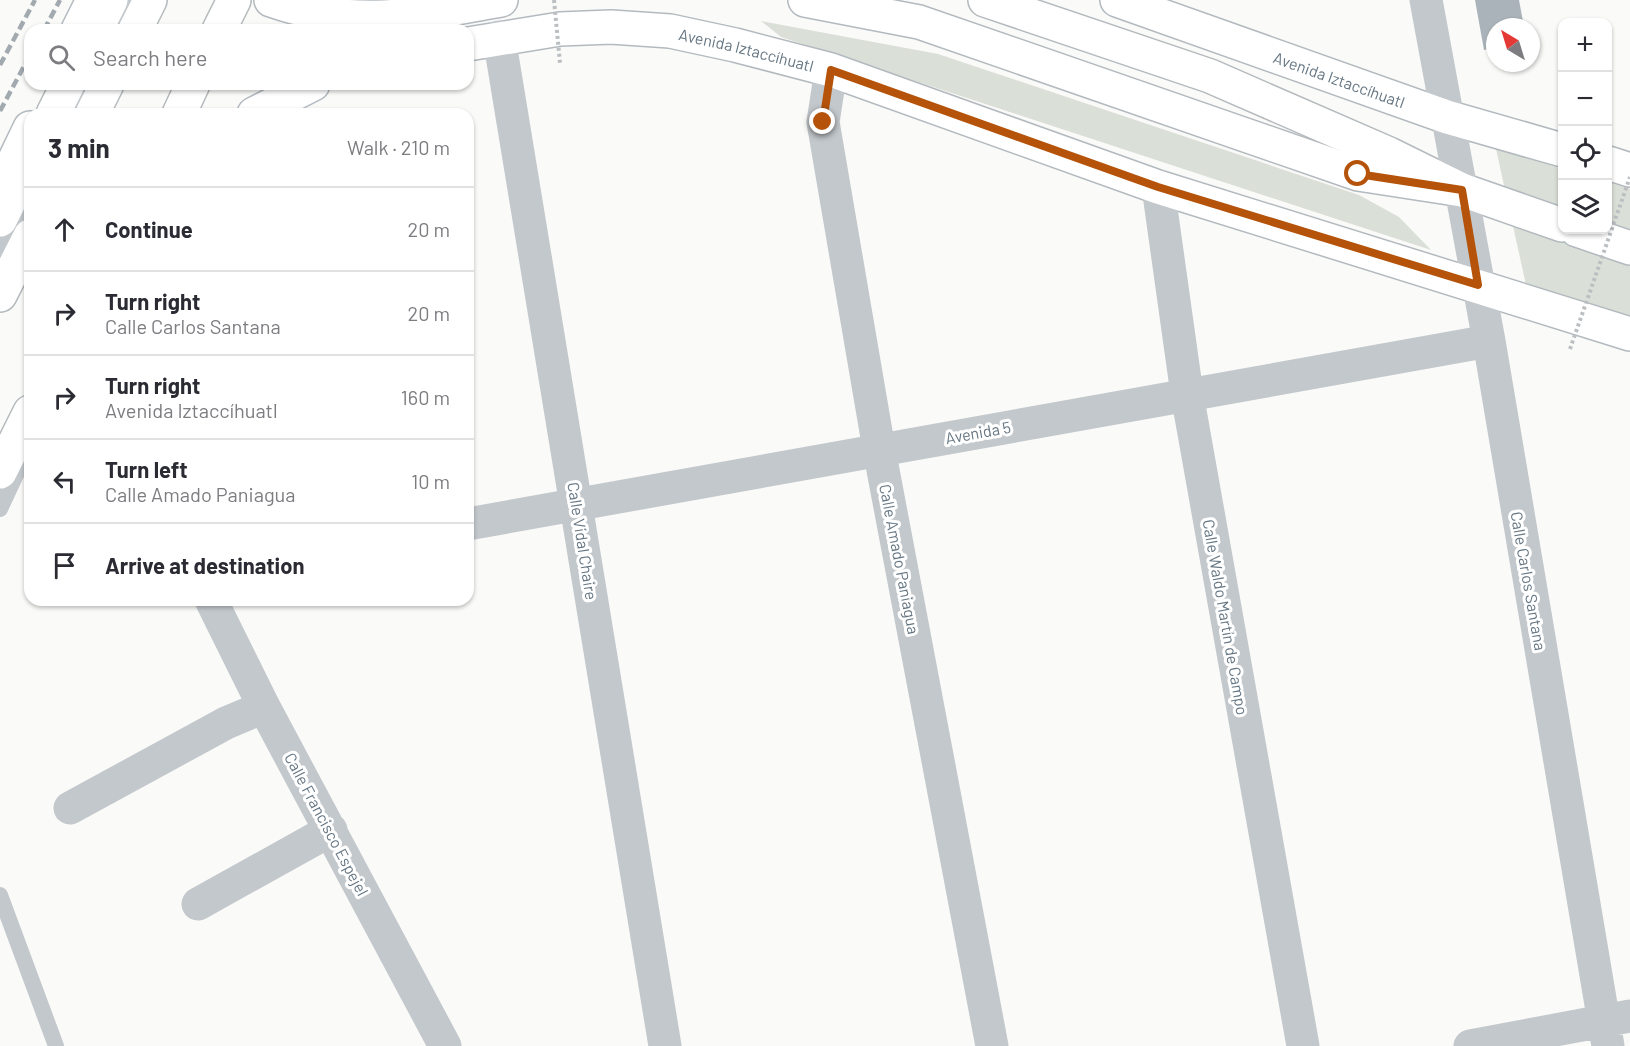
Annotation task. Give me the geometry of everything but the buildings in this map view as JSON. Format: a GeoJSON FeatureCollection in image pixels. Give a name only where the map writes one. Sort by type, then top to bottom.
{"type":"FeatureCollection","features":[{"type":"Feature","properties":{"kind":"main road"},"geometry":{"type":"LineString","coordinates":[[81,24],[93,0]]}},
{"type":"Feature","properties":{"kind":"main road"},"geometry":{"type":"LineString","coordinates":[[99,24],[111,0]]}},
{"type":"Feature","properties":{"kind":"main road"},"geometry":{"type":"LineString","coordinates":[[138,24],[150,0]]}},
{"type":"Feature","properties":{"kind":"main road"},"geometry":{"type":"LineString","coordinates":[[222,24],[234,0]]}},
{"type":"Feature","properties":{"kind":"main road"},"geometry":{"type":"LineString","coordinates":[[271,0],[313,14],[355,19],[399,18],[501,0]]}},
{"type":"Feature","properties":{"kind":"main road"},"geometry":{"type":"LineString","coordinates":[[805,0],[919,22],[1358,174],[1462,190]]}},
{"type":"Feature","properties":{"kind":"main road"},"geometry":{"type":"LineString","coordinates":[[985,0],[1210,76],[1389,154],[1462,190],[1558,223]]}},
{"type":"Feature","properties":{"kind":"main road","name":"Avenida Iztaccíhuatl"},"geometry":{"type":"LineString","coordinates":[[1117,0],[1162,8],[1448,117],[1558,149]]}},
{"type":"Feature","properties":{"kind":"main road","name":"Avenida Iztaccíhuatl"},"geometry":{"type":"LineString","coordinates":[[484,40],[560,29],[611,27],[670,31],[831,70],[1158,187],[1630,334]]}},
{"type":"Feature","properties":{"kind":"main road"},"geometry":{"type":"LineString","coordinates":[[40,108],[49,90]]}},
{"type":"Feature","properties":{"kind":"main road"},"geometry":{"type":"LineString","coordinates":[[56,108],[65,90]]}},
{"type":"Feature","properties":{"kind":"main road"},"geometry":{"type":"LineString","coordinates":[[95,108],[104,90]]}},
{"type":"Feature","properties":{"kind":"main road"},"geometry":{"type":"LineString","coordinates":[[182,108],[190,90]]}},
{"type":"Feature","properties":{"kind":"main road"},"geometry":{"type":"LineString","coordinates":[[266,108],[301,90]]}},
{"type":"Feature","properties":{"kind":"main road"},"geometry":{"type":"LineString","coordinates":[[0,189],[24,140]]}},
{"type":"Feature","properties":{"kind":"main road"},"geometry":{"type":"LineString","coordinates":[[1612,164],[1630,170]]}},
{"type":"Feature","properties":{"kind":"main road"},"geometry":{"type":"LineString","coordinates":[[0,220],[24,172]]}},
{"type":"Feature","properties":{"kind":"main road"},"geometry":{"type":"LineString","coordinates":[[1589,234],[1630,248]]}},
{"type":"Feature","properties":{"kind":"main road"},"geometry":{"type":"LineString","coordinates":[[0,295],[24,248]]}},
{"type":"Feature","properties":{"kind":"main road"},"geometry":{"type":"LineString","coordinates":[[0,472],[24,424]]}},
{"type":"Feature","properties":{"kind":"street","name":"Calle Carlos Santana"},"geometry":{"type":"LineString","coordinates":[[1426,0],[1614,1028]]}},
{"type":"Feature","properties":{"kind":"street","name":"Calle Vidal Chaire"},"geometry":{"type":"LineString","coordinates":[[484,40],[577,506],[665,1046]]}},
{"type":"Feature","properties":{"kind":"street","name":"Calle Amado Paniagua"},"geometry":{"type":"LineString","coordinates":[[831,70],[823,122],[879,449],[992,1046]]}},
{"type":"Feature","properties":{"kind":"street","name":"Calle Waldo Martín de Campo"},"geometry":{"type":"LineString","coordinates":[[1158,187],[1187,394],[1303,1046]]}},
{"type":"Feature","properties":{"kind":"street","name":"Avenida 5"},"geometry":{"type":"LineString","coordinates":[[474,523],[1488,340]]}},
{"type":"Feature","properties":{"kind":"street","name":"Calle Francisco Espejel"},"geometry":{"type":"LineString","coordinates":[[213,606],[264,707],[331,830],[435,1043]]}},
{"type":"Feature","properties":{"kind":"street"},"geometry":{"type":"LineString","coordinates":[[70,808],[226,723],[264,707]]}},
{"type":"Feature","properties":{"kind":"street"},"geometry":{"type":"LineString","coordinates":[[198,904],[331,830]]}},
{"type":"Feature","properties":{"kind":"street"},"geometry":{"type":"LineString","coordinates":[[1470,1046],[1614,1028]]}},
{"type":"Feature","properties":{"kind":"lane"},"geometry":{"type":"LineString","coordinates":[[119,24],[136,0]]}},
{"type":"Feature","properties":{"kind":"lane"},"geometry":{"type":"LineString","coordinates":[[74,108],[84,90]]}},
{"type":"Feature","properties":{"kind":"lane"},"geometry":{"type":"LineString","coordinates":[[0,253],[24,207]]}},
{"type":"Feature","properties":{"kind":"lane"},"geometry":{"type":"LineString","coordinates":[[0,509],[24,458]]}},
{"type":"Feature","properties":{"kind":"lane"},"geometry":{"type":"LineString","coordinates":[[0,895],[56,1046]]}},
{"type":"Feature","properties":{"kind":"path"},"geometry":{"type":"LineString","coordinates":[[554,0],[560,63]]}},
{"type":"Feature","properties":{"kind":"path"},"geometry":{"type":"LineString","coordinates":[[1570,349],[1630,177]]}},
{"type":"Feature","properties":{"kind":"shaded area"},"geometry":{"type":"Polygon","coordinates":[[[761,21],[938,54],[1359,195],[1399,217],[1431,250],[781,37],[761,21]]]}},
{"type":"Feature","properties":{"kind":"shaded area"},"geometry":{"type":"Polygon","coordinates":[[[1496,149],[1558,168],[1558,234],[1612,234],[1612,183],[1630,189],[1630,323],[1526,285],[1496,149]]]}},
{"type":"Feature","properties":{"kind":"railway"},"geometry":{"type":"LineString","coordinates":[[0,65],[35,0]]}},
{"type":"Feature","properties":{"kind":"railway"},"geometry":{"type":"LineString","coordinates":[[47,24],[60,0]]}},
{"type":"Feature","properties":{"kind":"railway"},"geometry":{"type":"LineString","coordinates":[[0,111],[24,66]]}},
{"type":"Feature","properties":{"kind":"route"},"geometry":{"type":"LineString","coordinates":[[823,122],[831,70],[1158,187],[1478,285],[1462,190],[1358,174]]}}]}
